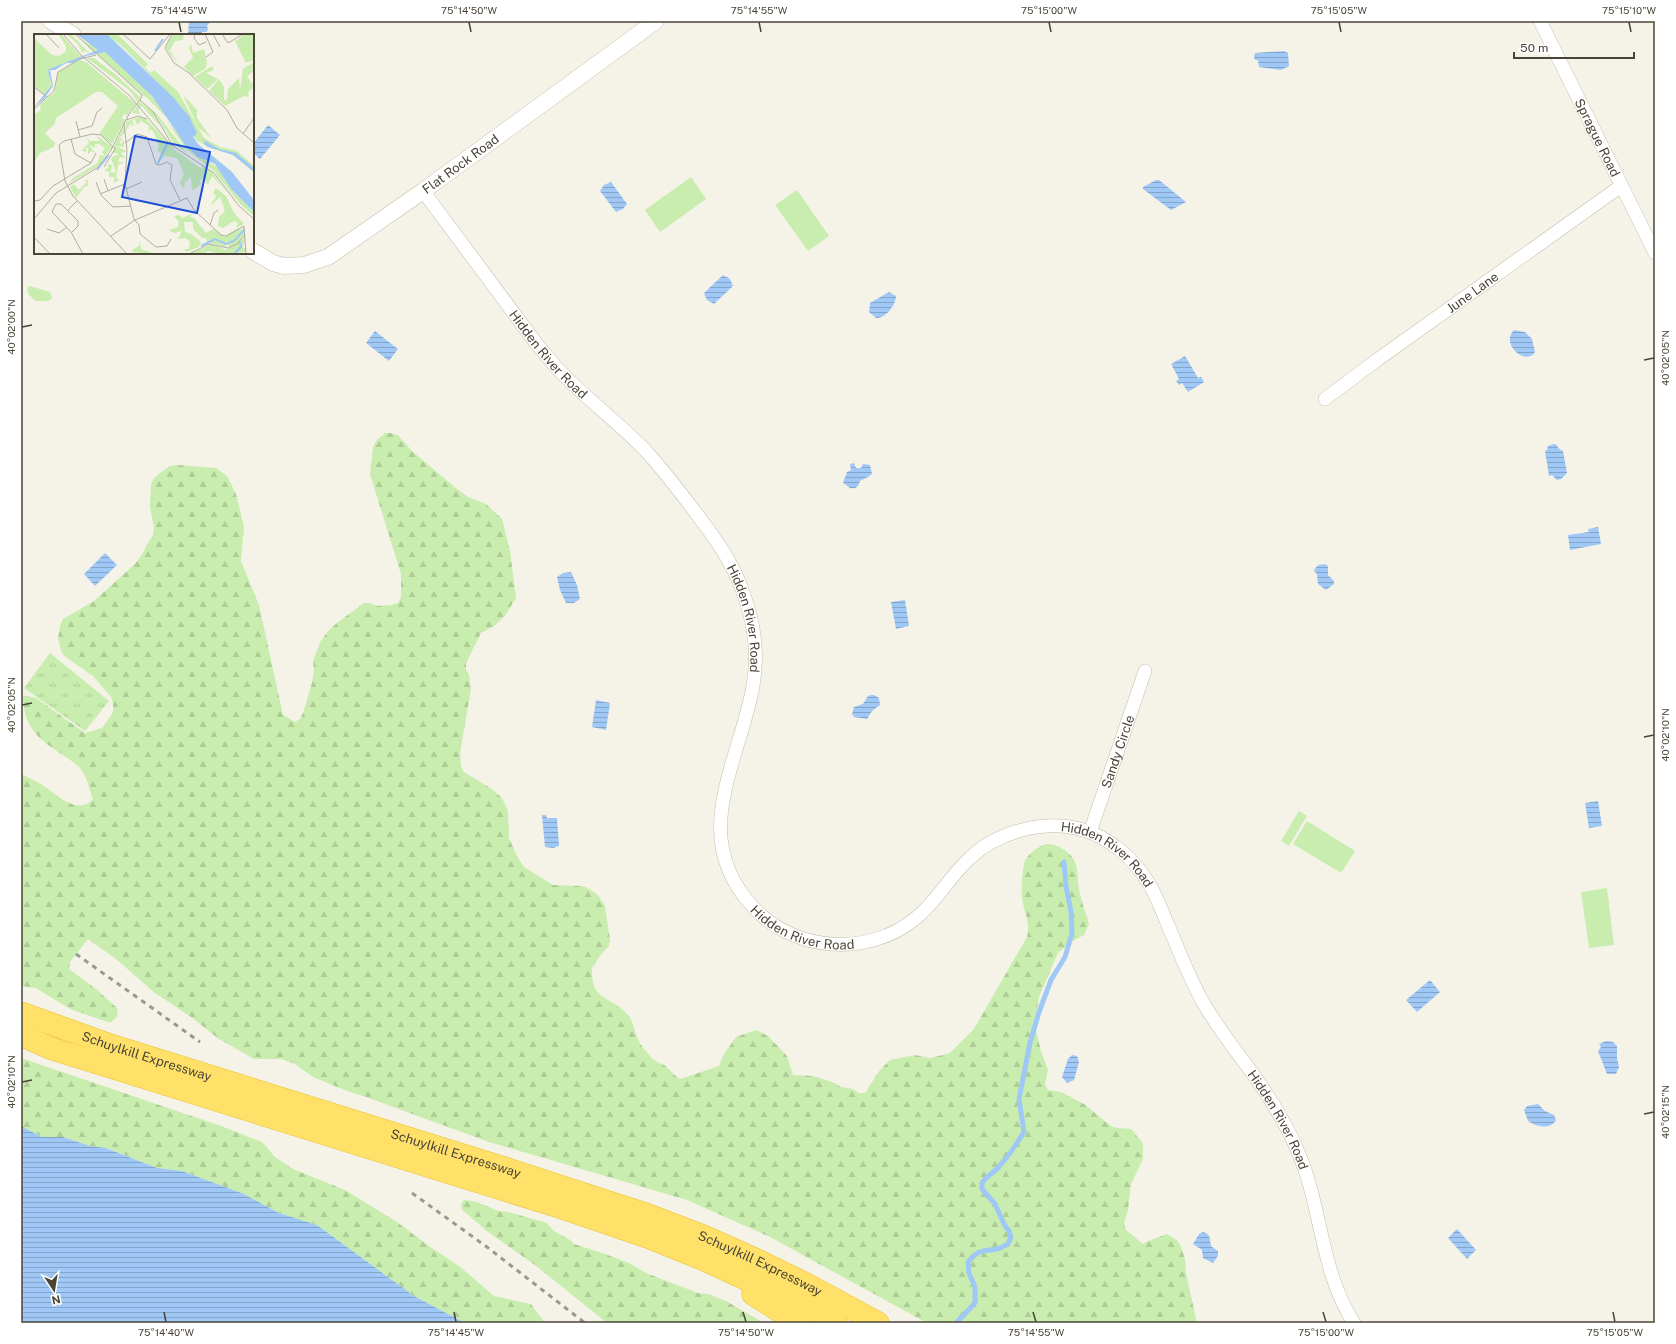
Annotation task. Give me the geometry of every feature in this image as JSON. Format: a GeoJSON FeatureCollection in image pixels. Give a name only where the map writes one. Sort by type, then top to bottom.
{"type":"FeatureCollection","features":[{"type":"Feature","properties":{"kind":"highway","name":"Schuylkill Expressway"},"geometry":{"type":"LineString","coordinates":[[21,1013],[110,1045],[504,1168],[648,1215],[703,1236],[757,1260],[810,1286],[878,1323]]}},
{"type":"Feature","properties":{"kind":"highway","name":"Schuylkill Expressway"},"geometry":{"type":"LineString","coordinates":[[21,1035],[58,1050],[563,1208],[648,1237],[705,1260],[810,1309],[836,1323]]}},
{"type":"Feature","properties":{"kind":"highway"},"geometry":{"type":"LineString","coordinates":[[705,1260],[798,1323]]}},
{"type":"Feature","properties":{"kind":"street"},"geometry":{"type":"LineString","coordinates":[[51,21],[71,34]]}},
{"type":"Feature","properties":{"kind":"street","name":"Flat Rock Road"},"geometry":{"type":"LineString","coordinates":[[254,252],[273,263],[284,266],[293,266],[316,262],[338,251],[656,21]]}},
{"type":"Feature","properties":{"kind":"street","name":"Sprague Road"},"geometry":{"type":"LineString","coordinates":[[1540,21],[1655,253]]}},
{"type":"Feature","properties":{"kind":"street","name":"June Lane"},"geometry":{"type":"LineString","coordinates":[[1325,399],[1377,360],[1621,186]]}},
{"type":"Feature","properties":{"kind":"street","name":"Hidden River Road"},"geometry":{"type":"LineString","coordinates":[[423,191],[536,343],[556,367],[630,436],[673,483],[715,539],[738,578],[752,624],[755,647],[755,666],[748,706],[723,797],[720,823],[720,841],[731,876],[745,899],[756,911],[785,933],[823,944],[844,945],[866,942],[901,929],[917,917],[972,854],[988,844],[1023,830],[1042,827],[1076,828],[1090,832],[1107,841],[1122,852],[1145,877],[1155,894],[1202,1001],[1216,1023],[1258,1080],[1288,1130],[1312,1189],[1334,1280],[1340,1298],[1354,1323]]}},
{"type":"Feature","properties":{"kind":"street","name":"Sandy Circle"},"geometry":{"type":"LineString","coordinates":[[1090,832],[1145,671]]}},
{"type":"Feature","properties":{"kind":"green space"},"geometry":{"type":"Polygon","coordinates":[[[691,177],[706,199],[660,232],[645,210],[691,177]]]}},
{"type":"Feature","properties":{"kind":"green space"},"geometry":{"type":"Polygon","coordinates":[[[797,190],[829,236],[808,251],[775,205],[797,190]]]}},
{"type":"Feature","properties":{"kind":"green space"},"geometry":{"type":"Polygon","coordinates":[[[30,286],[50,292],[52,298],[48,301],[36,301],[28,294],[27,288],[30,286]]]}},
{"type":"Feature","properties":{"kind":"green space"},"geometry":{"type":"Polygon","coordinates":[[[385,433],[392,433],[399,436],[412,451],[457,489],[468,497],[486,504],[502,519],[510,551],[516,598],[505,616],[494,626],[481,633],[466,663],[466,670],[469,675],[471,689],[460,753],[461,766],[464,772],[492,789],[502,798],[508,811],[509,838],[524,867],[553,885],[586,887],[598,895],[605,906],[610,940],[609,946],[599,957],[593,968],[592,965],[594,986],[603,997],[622,1009],[629,1016],[642,1047],[649,1055],[655,1061],[664,1065],[680,1079],[719,1066],[724,1054],[736,1037],[756,1030],[768,1036],[787,1056],[793,1075],[813,1076],[835,1083],[841,1087],[853,1089],[859,1093],[865,1093],[880,1070],[890,1060],[915,1055],[929,1058],[950,1053],[974,1029],[1027,937],[1028,923],[1022,894],[1022,877],[1025,861],[1033,851],[1041,846],[1051,844],[1061,848],[1070,854],[1076,864],[1078,885],[1089,924],[1084,935],[1071,942],[1058,953],[1039,997],[1036,1016],[1036,1030],[1041,1051],[1048,1070],[1045,1084],[1048,1090],[1061,1092],[1084,1104],[1111,1126],[1131,1129],[1143,1143],[1143,1159],[1131,1184],[1128,1210],[1124,1223],[1126,1230],[1143,1244],[1167,1234],[1178,1241],[1185,1259],[1186,1273],[1197,1323],[927,1323],[770,1237],[687,1200],[489,1142],[347,1091],[313,1077],[295,1064],[281,1059],[254,1059],[219,1039],[191,1017],[155,993],[116,959],[88,939],[70,962],[69,969],[96,989],[117,1008],[117,1017],[110,1023],[70,1009],[36,988],[21,986],[21,774],[44,786],[61,799],[74,805],[87,804],[93,799],[86,779],[80,768],[39,737],[29,724],[26,716],[23,695],[36,698],[85,733],[102,728],[110,717],[113,711],[111,697],[93,676],[62,653],[58,639],[60,626],[63,619],[94,601],[135,564],[143,553],[153,535],[154,528],[150,507],[151,485],[154,478],[170,466],[177,465],[216,468],[227,476],[236,494],[244,527],[241,561],[259,605],[283,715],[295,722],[300,719],[303,713],[312,683],[314,669],[313,662],[320,642],[328,631],[364,603],[370,603],[377,606],[391,605],[398,603],[401,597],[401,574],[370,474],[373,447],[376,441],[385,433]]]}},
{"type":"Feature","properties":{"kind":"green space"},"geometry":{"type":"Polygon","coordinates":[[[50,653],[109,701],[85,731],[24,688],[50,653]]]}},
{"type":"Feature","properties":{"kind":"green space"},"geometry":{"type":"Polygon","coordinates":[[[1299,811],[1307,816],[1289,846],[1281,841],[1299,811]]]}},
{"type":"Feature","properties":{"kind":"green space"},"geometry":{"type":"Polygon","coordinates":[[[1307,821],[1355,851],[1341,873],[1293,844],[1307,821]]]}},
{"type":"Feature","properties":{"kind":"green space"},"geometry":{"type":"Polygon","coordinates":[[[1607,888],[1614,945],[1589,948],[1581,892],[1607,888]]]}},
{"type":"Feature","properties":{"kind":"green space"},"geometry":{"type":"Polygon","coordinates":[[[21,1058],[221,1126],[262,1142],[275,1157],[293,1169],[345,1190],[397,1222],[459,1266],[494,1296],[531,1304],[545,1323],[465,1323],[414,1296],[317,1225],[279,1213],[244,1194],[182,1171],[157,1168],[107,1148],[90,1146],[63,1137],[42,1137],[21,1126],[21,1058]]]}},
{"type":"Feature","properties":{"kind":"green space"},"geometry":{"type":"Polygon","coordinates":[[[464,1200],[477,1202],[498,1211],[508,1212],[544,1222],[554,1231],[567,1238],[574,1244],[629,1263],[646,1273],[698,1293],[708,1294],[726,1301],[764,1323],[607,1323],[535,1265],[488,1232],[462,1210],[461,1204],[464,1200]]]}},
{"type":"Feature","properties":{"kind":"water"},"geometry":{"type":"Polygon","coordinates":[[[189,21],[211,21],[207,26],[208,30],[206,32],[202,32],[201,34],[188,34],[189,21]]]}},
{"type":"Feature","properties":{"kind":"water"},"geometry":{"type":"Polygon","coordinates":[[[1284,51],[1288,53],[1289,66],[1281,70],[1259,67],[1258,60],[1255,60],[1254,57],[1255,53],[1284,51]]]}},
{"type":"Feature","properties":{"kind":"water"},"geometry":{"type":"Polygon","coordinates":[[[268,125],[280,135],[260,159],[254,154],[254,143],[268,125]]]}},
{"type":"Feature","properties":{"kind":"water"},"geometry":{"type":"Polygon","coordinates":[[[1156,180],[1159,180],[1186,202],[1171,210],[1143,189],[1143,187],[1156,180]]]}},
{"type":"Feature","properties":{"kind":"water"},"geometry":{"type":"Polygon","coordinates":[[[611,182],[627,204],[623,209],[616,212],[600,191],[604,185],[611,182]]]}},
{"type":"Feature","properties":{"kind":"water"},"geometry":{"type":"Polygon","coordinates":[[[723,275],[730,279],[733,286],[714,304],[707,300],[704,293],[723,275]]]}},
{"type":"Feature","properties":{"kind":"water"},"geometry":{"type":"Polygon","coordinates":[[[889,292],[896,296],[896,300],[886,314],[876,318],[869,312],[870,303],[889,292]]]}},
{"type":"Feature","properties":{"kind":"water"},"geometry":{"type":"Polygon","coordinates":[[[1514,330],[1525,332],[1532,339],[1535,352],[1531,356],[1526,357],[1520,355],[1512,347],[1510,335],[1514,330]]]}},
{"type":"Feature","properties":{"kind":"water"},"geometry":{"type":"Polygon","coordinates":[[[375,331],[398,349],[389,361],[366,343],[375,331]]]}},
{"type":"Feature","properties":{"kind":"water"},"geometry":{"type":"Polygon","coordinates":[[[1185,356],[1198,378],[1201,377],[1204,382],[1188,392],[1182,383],[1179,385],[1176,381],[1179,379],[1171,364],[1185,356]]]}},
{"type":"Feature","properties":{"kind":"water"},"geometry":{"type":"Polygon","coordinates":[[[1554,444],[1563,451],[1567,473],[1561,479],[1557,480],[1552,475],[1549,476],[1545,451],[1547,450],[1548,446],[1554,444]]]}},
{"type":"Feature","properties":{"kind":"water"},"geometry":{"type":"Polygon","coordinates":[[[854,463],[856,468],[861,468],[863,464],[870,465],[872,474],[860,481],[857,487],[850,488],[843,483],[847,472],[851,470],[850,464],[854,463]]]}},
{"type":"Feature","properties":{"kind":"water"},"geometry":{"type":"Polygon","coordinates":[[[1598,527],[1601,544],[1570,550],[1568,535],[1589,532],[1588,529],[1598,527]]]}},
{"type":"Feature","properties":{"kind":"water"},"geometry":{"type":"Polygon","coordinates":[[[105,553],[117,565],[95,586],[84,574],[105,553]]]}},
{"type":"Feature","properties":{"kind":"water"},"geometry":{"type":"Polygon","coordinates":[[[1325,564],[1328,566],[1328,575],[1334,581],[1334,584],[1326,590],[1318,584],[1317,574],[1314,570],[1318,565],[1325,564]]]}},
{"type":"Feature","properties":{"kind":"water"},"geometry":{"type":"Polygon","coordinates":[[[571,572],[577,585],[580,599],[574,603],[566,603],[560,590],[557,577],[563,573],[571,572]]]}},
{"type":"Feature","properties":{"kind":"water"},"geometry":{"type":"Polygon","coordinates":[[[905,600],[909,626],[896,629],[891,602],[905,600]]]}},
{"type":"Feature","properties":{"kind":"water"},"geometry":{"type":"Polygon","coordinates":[[[871,695],[879,698],[880,705],[872,711],[867,719],[854,717],[852,714],[854,707],[863,704],[868,696],[871,695]]]}},
{"type":"Feature","properties":{"kind":"water"},"geometry":{"type":"Polygon","coordinates":[[[596,700],[610,703],[606,730],[592,727],[596,700]]]}},
{"type":"Feature","properties":{"kind":"water"},"geometry":{"type":"Polygon","coordinates":[[[1598,801],[1602,826],[1589,828],[1585,803],[1598,801]]]}},
{"type":"Feature","properties":{"kind":"water"},"geometry":{"type":"Polygon","coordinates":[[[542,815],[546,815],[547,818],[557,818],[559,846],[553,848],[545,847],[542,815]]]}},
{"type":"Feature","properties":{"kind":"water"},"geometry":{"type":"Polygon","coordinates":[[[1430,980],[1440,992],[1417,1012],[1406,1000],[1430,980]]]}},
{"type":"Feature","properties":{"kind":"water"},"geometry":{"type":"Polygon","coordinates":[[[1606,1041],[1613,1042],[1617,1046],[1619,1067],[1616,1074],[1607,1074],[1598,1051],[1601,1047],[1599,1044],[1606,1041]]]}},
{"type":"Feature","properties":{"kind":"water"},"geometry":{"type":"Polygon","coordinates":[[[1072,1055],[1077,1056],[1079,1062],[1074,1080],[1067,1083],[1062,1077],[1068,1059],[1072,1055]]]}},
{"type":"Feature","properties":{"kind":"water"},"geometry":{"type":"Polygon","coordinates":[[[1538,1104],[1545,1111],[1554,1115],[1556,1120],[1550,1126],[1542,1126],[1528,1121],[1524,1110],[1527,1106],[1538,1104]]]}},
{"type":"Feature","properties":{"kind":"water"},"geometry":{"type":"Polygon","coordinates":[[[21,1126],[42,1137],[63,1137],[90,1146],[106,1148],[157,1168],[182,1171],[244,1194],[279,1213],[317,1225],[414,1296],[465,1323],[21,1323],[21,1126]]]}},
{"type":"Feature","properties":{"kind":"water"},"geometry":{"type":"Polygon","coordinates":[[[1457,1229],[1476,1250],[1467,1259],[1448,1238],[1457,1229]]]}},
{"type":"Feature","properties":{"kind":"water"},"geometry":{"type":"Polygon","coordinates":[[[1203,1232],[1209,1236],[1212,1247],[1218,1251],[1218,1256],[1213,1263],[1203,1258],[1202,1250],[1193,1244],[1199,1234],[1203,1232]]]}},
{"type":"Feature","properties":{"kind":"waterway"},"geometry":{"type":"LineString","coordinates":[[956,1323],[975,1303],[975,1287],[969,1273],[968,1262],[978,1253],[999,1248],[1008,1244],[1011,1237],[995,1204],[982,1189],[982,1183],[998,1168],[1024,1132],[1019,1099],[1030,1043],[1039,1012],[1051,980],[1065,957],[1072,933],[1071,912],[1066,886],[1064,862]]}},
{"type":"Feature","properties":{"kind":"railway"},"geometry":{"type":"LineString","coordinates":[[76,954],[200,1042]]}},
{"type":"Feature","properties":{"kind":"railway"},"geometry":{"type":"LineString","coordinates":[[412,1193],[487,1247],[585,1323]]}}]}
